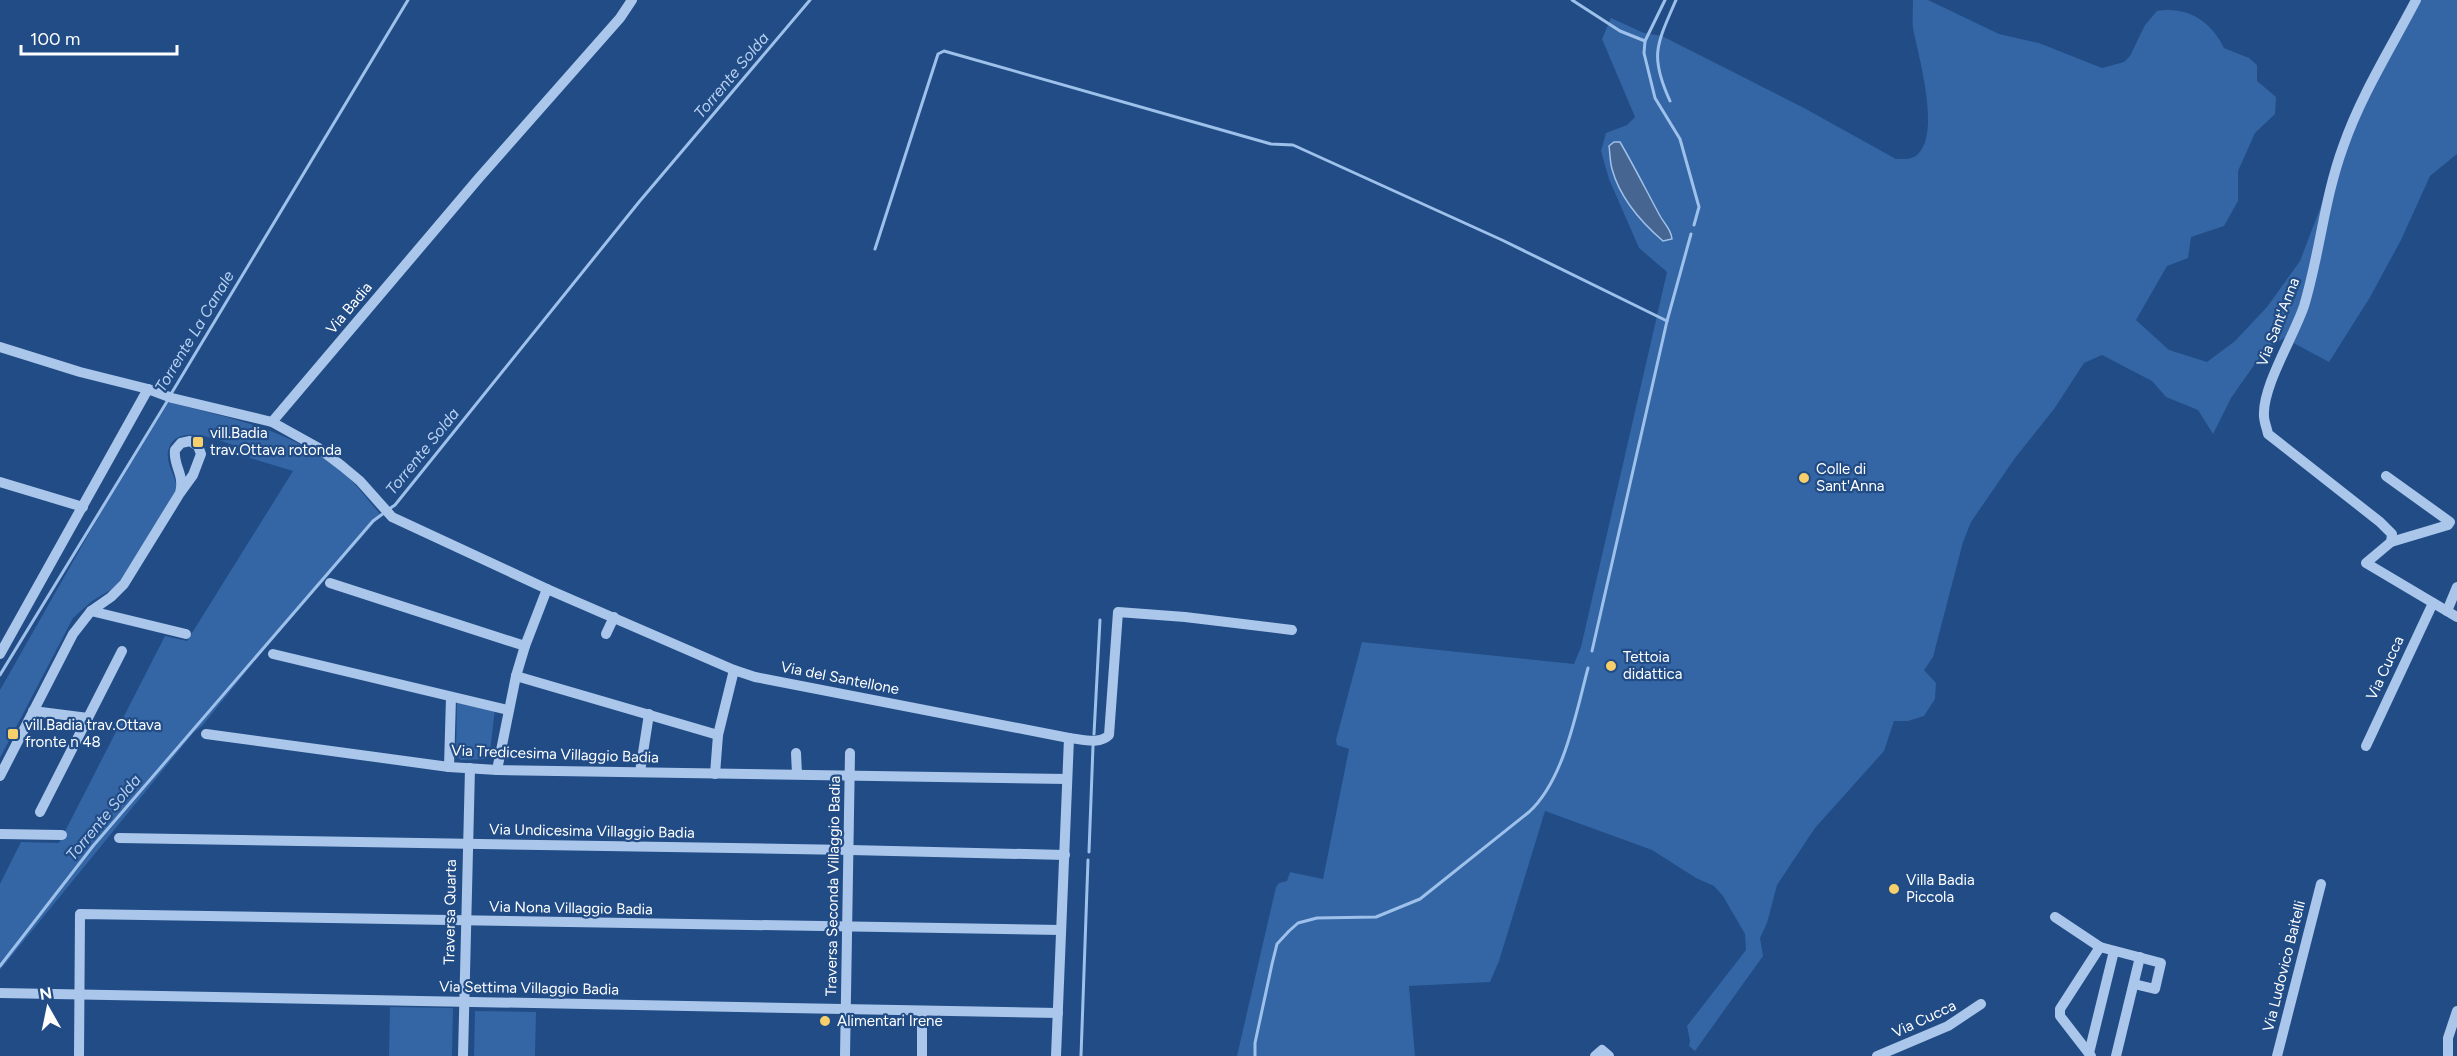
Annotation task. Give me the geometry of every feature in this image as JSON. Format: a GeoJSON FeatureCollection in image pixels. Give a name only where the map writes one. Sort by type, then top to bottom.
{"type":"FeatureCollection","features":[{"type":"Feature","properties":{"kind":"street","name":"Via Badia"},"geometry":{"type":"LineString","coordinates":[[272,422],[494,160],[620,18],[632,0]]}},
{"type":"Feature","properties":{"kind":"street","name":"Via Sant'Anna"},"geometry":{"type":"LineString","coordinates":[[2391,542],[2392,534],[2380,522],[2268,434],[2264,415],[2270,383],[2303,307],[2313,272],[2326,201],[2343,147],[2358,107],[2416,0]]}},
{"type":"Feature","properties":{"kind":"street"},"geometry":{"type":"LineString","coordinates":[[0,347],[81,372],[148,389],[172,398],[272,422]]}},
{"type":"Feature","properties":{"kind":"street"},"geometry":{"type":"LineString","coordinates":[[0,654],[148,389]]}},
{"type":"Feature","properties":{"kind":"street","name":"Via del Santellone"},"geometry":{"type":"LineString","coordinates":[[272,422],[317,447],[342,466],[360,481],[392,517],[547,589],[734,670],[756,677],[1069,738],[1101,740],[1109,735],[1118,611],[1292,630]]}},
{"type":"Feature","properties":{"kind":"street"},"geometry":{"type":"LineString","coordinates":[[0,776],[73,634],[90,612],[124,584],[180,493],[193,476],[201,450],[190,441],[181,443],[175,450],[182,478],[180,493]]}},
{"type":"Feature","properties":{"kind":"street"},"geometry":{"type":"LineString","coordinates":[[178,464],[186,468],[198,463]]}},
{"type":"Feature","properties":{"kind":"street"},"geometry":{"type":"LineString","coordinates":[[2386,476],[2450,522],[2448,525],[2391,542],[2367,563],[2457,617]]}},
{"type":"Feature","properties":{"kind":"street"},"geometry":{"type":"LineString","coordinates":[[0,482],[83,507]]}},
{"type":"Feature","properties":{"kind":"street"},"geometry":{"type":"LineString","coordinates":[[330,583],[525,646]]}},
{"type":"Feature","properties":{"kind":"street"},"geometry":{"type":"LineString","coordinates":[[2447,611],[2457,587]]}},
{"type":"Feature","properties":{"kind":"street"},"geometry":{"type":"LineString","coordinates":[[497,770],[516,676],[547,589]]}},
{"type":"Feature","properties":{"kind":"street","name":"Via Cucca"},"geometry":{"type":"LineString","coordinates":[[2366,746],[2433,603]]}},
{"type":"Feature","properties":{"kind":"street"},"geometry":{"type":"LineString","coordinates":[[90,612],[186,634]]}},
{"type":"Feature","properties":{"kind":"street"},"geometry":{"type":"LineString","coordinates":[[606,634],[614,617]]}},
{"type":"Feature","properties":{"kind":"street"},"geometry":{"type":"LineString","coordinates":[[40,812],[122,651]]}},
{"type":"Feature","properties":{"kind":"street"},"geometry":{"type":"LineString","coordinates":[[273,654],[508,710]]}},
{"type":"Feature","properties":{"kind":"street"},"geometry":{"type":"LineString","coordinates":[[715,774],[718,735],[734,670]]}},
{"type":"Feature","properties":{"kind":"street"},"geometry":{"type":"LineString","coordinates":[[516,676],[718,735]]}},
{"type":"Feature","properties":{"kind":"street"},"geometry":{"type":"LineString","coordinates":[[449,767],[451,697]]}},
{"type":"Feature","properties":{"kind":"street"},"geometry":{"type":"LineString","coordinates":[[33,711],[88,718]]}},
{"type":"Feature","properties":{"kind":"street"},"geometry":{"type":"LineString","coordinates":[[640,772],[649,714]]}},
{"type":"Feature","properties":{"kind":"street","name":"Via Tredicesima Villaggio Badia"},"geometry":{"type":"LineString","coordinates":[[206,734],[449,767],[497,770],[1067,779]]}},
{"type":"Feature","properties":{"kind":"street"},"geometry":{"type":"LineString","coordinates":[[1056,1056],[1069,738]]}},
{"type":"Feature","properties":{"kind":"street"},"geometry":{"type":"LineString","coordinates":[[796,753],[797,774]]}},
{"type":"Feature","properties":{"kind":"street","name":"Traversa Seconda Villaggio Badia"},"geometry":{"type":"LineString","coordinates":[[845,1056],[850,753]]}},
{"type":"Feature","properties":{"kind":"street","name":"Traversa Quarta"},"geometry":{"type":"LineString","coordinates":[[462,1056],[466,845],[470,768]]}},
{"type":"Feature","properties":{"kind":"street"},"geometry":{"type":"LineString","coordinates":[[0,834],[62,835]]}},
{"type":"Feature","properties":{"kind":"street","name":"Via Undicesima Villaggio Badia"},"geometry":{"type":"LineString","coordinates":[[119,838],[1065,855]]}},
{"type":"Feature","properties":{"kind":"street","name":"Via Ludovico Baitelli"},"geometry":{"type":"LineString","coordinates":[[2277,1056],[2321,884]]}},
{"type":"Feature","properties":{"kind":"street","name":"Via Nona Villaggio Badia"},"geometry":{"type":"LineString","coordinates":[[80,996],[80,914],[1061,930]]}},
{"type":"Feature","properties":{"kind":"street"},"geometry":{"type":"LineString","coordinates":[[2055,917],[2100,947],[2160,963],[2155,989],[2134,984]]}},
{"type":"Feature","properties":{"kind":"street"},"geometry":{"type":"LineString","coordinates":[[2090,1055],[2060,1016],[2060,1009],[2100,947]]}},
{"type":"Feature","properties":{"kind":"street"},"geometry":{"type":"LineString","coordinates":[[2090,1055],[2114,951]]}},
{"type":"Feature","properties":{"kind":"street"},"geometry":{"type":"LineString","coordinates":[[2116,1056],[2140,957]]}},
{"type":"Feature","properties":{"kind":"street","name":"Via Settima Villaggio Badia"},"geometry":{"type":"LineString","coordinates":[[0,993],[1058,1013]]}},
{"type":"Feature","properties":{"kind":"street"},"geometry":{"type":"LineString","coordinates":[[79,1056],[80,996]]}},
{"type":"Feature","properties":{"kind":"street","name":"Via Cucca"},"geometry":{"type":"LineString","coordinates":[[1877,1056],[1948,1026],[1981,1004]]}},
{"type":"Feature","properties":{"kind":"street"},"geometry":{"type":"LineString","coordinates":[[922,1011],[922,1056]]}},
{"type":"Feature","properties":{"kind":"street"},"geometry":{"type":"LineString","coordinates":[[2448,1056],[2457,1011]]}},
{"type":"Feature","properties":{"kind":"street"},"geometry":{"type":"LineString","coordinates":[[1595,1056],[1602,1050],[1609,1056]]}},
{"type":"Feature","properties":{"kind":"shaded area"},"geometry":{"type":"Polygon","coordinates":[[[1913,0],[1928,0],[1999,34],[2039,43],[2102,68],[2124,62],[2130,56],[2145,25],[2157,11],[2178,11],[2188,13],[2205,23],[2219,38],[2224,48],[2249,58],[2257,65],[2257,81],[2276,97],[2275,114],[2255,133],[2238,171],[2238,201],[2224,226],[2191,237],[2188,258],[2167,266],[2136,320],[2169,350],[2207,362],[2235,341],[2267,307],[2300,261],[2335,169],[2374,80],[2421,0],[2457,0],[2457,154],[2430,176],[2401,240],[2369,299],[2329,362],[2284,338],[2264,351],[2231,398],[2213,434],[2198,410],[2166,397],[2152,381],[2102,355],[2084,363],[2054,409],[2015,458],[1971,522],[1963,542],[1933,657],[1924,670],[1936,683],[1935,699],[1924,716],[1908,721],[1894,721],[1884,751],[1815,828],[1777,885],[1767,923],[1760,938],[1763,956],[1695,1051],[1689,1046],[1687,1026],[1746,950],[1745,934],[1723,896],[1714,886],[1696,878],[1652,850],[1545,811],[1499,961],[1490,982],[1409,986],[1415,1056],[1237,1056],[1276,887],[1279,883],[1287,881],[1290,872],[1323,879],[1349,749],[1337,745],[1336,740],[1362,642],[1574,664],[1581,647],[1667,272],[1639,248],[1609,179],[1601,151],[1606,133],[1627,125],[1635,117],[1602,39],[1611,18],[1644,33],[1662,36],[1804,108],[1896,159],[1905,159],[1918,154],[1925,143],[1928,129],[1926,93],[1913,28],[1913,0]],[[1620,143],[1612,170],[1671,230],[1651,199],[1620,143]]]}},
{"type":"Feature","properties":{"kind":"shaded area"},"geometry":{"type":"Polygon","coordinates":[[[1614,142],[1620,142],[1669,229],[1672,239],[1663,241],[1647,226],[1620,190],[1611,166],[1609,146],[1614,142]]]}},
{"type":"Feature","properties":{"kind":"shaded area"},"geometry":{"type":"Polygon","coordinates":[[[169,402],[244,422],[290,439],[333,465],[354,483],[381,515],[266,647],[202,726],[194,732],[0,970],[0,884],[21,842],[59,843],[165,636],[187,641],[293,471],[250,458],[251,452],[204,436],[181,436],[172,442],[168,457],[177,489],[121,580],[73,618],[0,758],[0,690],[100,514],[169,402]]]}},
{"type":"Feature","properties":{"kind":"shaded area"},"geometry":{"type":"Polygon","coordinates":[[[457,701],[495,709],[490,752],[486,759],[461,760],[456,756],[457,701]]]}},
{"type":"Feature","properties":{"kind":"shaded area"},"geometry":{"type":"Polygon","coordinates":[[[390,1007],[453,1008],[452,1056],[389,1056],[390,1007]]]}},
{"type":"Feature","properties":{"kind":"shaded area"},"geometry":{"type":"Polygon","coordinates":[[[475,1011],[536,1012],[535,1056],[474,1056],[475,1011]]]}},
{"type":"Feature","properties":{"kind":"waterway","name":"Torrente La Canale"},"geometry":{"type":"LineString","coordinates":[[171,394],[408,0]]}},
{"type":"Feature","properties":{"kind":"waterway","name":"Torrente Solda"},"geometry":{"type":"LineString","coordinates":[[389,509],[395,505],[639,202],[810,0]]}},
{"type":"Feature","properties":{"kind":"waterway"},"geometry":{"type":"LineString","coordinates":[[1572,0],[1620,31],[1645,41]]}},
{"type":"Feature","properties":{"kind":"waterway"},"geometry":{"type":"LineString","coordinates":[[1665,0],[1645,41],[1644,53],[1655,98],[1680,139],[1699,207],[1694,225]]}},
{"type":"Feature","properties":{"kind":"waterway"},"geometry":{"type":"LineString","coordinates":[[1670,101],[1659,72],[1658,50],[1660,39],[1676,0]]}},
{"type":"Feature","properties":{"kind":"waterway"},"geometry":{"type":"LineString","coordinates":[[875,249],[938,54],[944,51],[1271,144],[1293,145],[1502,240],[1667,321]]}},
{"type":"Feature","properties":{"kind":"waterway"},"geometry":{"type":"LineString","coordinates":[[1592,651],[1667,321],[1691,234]]}},
{"type":"Feature","properties":{"kind":"waterway","name":"Torrente La Canale"},"geometry":{"type":"LineString","coordinates":[[0,675],[168,400]]}},
{"type":"Feature","properties":{"kind":"waterway","name":"Torrente Solda"},"geometry":{"type":"LineString","coordinates":[[0,966],[93,846],[373,521],[384,513]]}},
{"type":"Feature","properties":{"kind":"waterway"},"geometry":{"type":"LineString","coordinates":[[1094,734],[1100,620]]}},
{"type":"Feature","properties":{"kind":"waterway"},"geometry":{"type":"LineString","coordinates":[[1255,1056],[1255,1043],[1277,944],[1298,923],[1317,918],[1376,917],[1420,899],[1529,812],[1541,798],[1560,764],[1588,668]]}},
{"type":"Feature","properties":{"kind":"waterway"},"geometry":{"type":"LineString","coordinates":[[1089,852],[1093,746]]}},
{"type":"Feature","properties":{"kind":"waterway"},"geometry":{"type":"LineString","coordinates":[[1081,1056],[1088,860]]}},
{"type":"Feature","properties":{"kind":"place","name":"vill.Badia trav.Ottava rotonda"},"geometry":{"type":"Point","coordinates":[198,442]}},
{"type":"Feature","properties":{"kind":"place","name":"Colle di Sant'Anna"},"geometry":{"type":"Point","coordinates":[1804,478]}},
{"type":"Feature","properties":{"kind":"place","name":"Tettoia didattica"},"geometry":{"type":"Point","coordinates":[1611,666]}},
{"type":"Feature","properties":{"kind":"place","name":"vill.Badia trav.Ottava fronte n 48"},"geometry":{"type":"Point","coordinates":[13,734]}},
{"type":"Feature","properties":{"kind":"place","name":"Villa Badia Piccola"},"geometry":{"type":"Point","coordinates":[1894,889]}},
{"type":"Feature","properties":{"kind":"place","name":"Alimentari Irene"},"geometry":{"type":"Point","coordinates":[825,1021]}}]}
